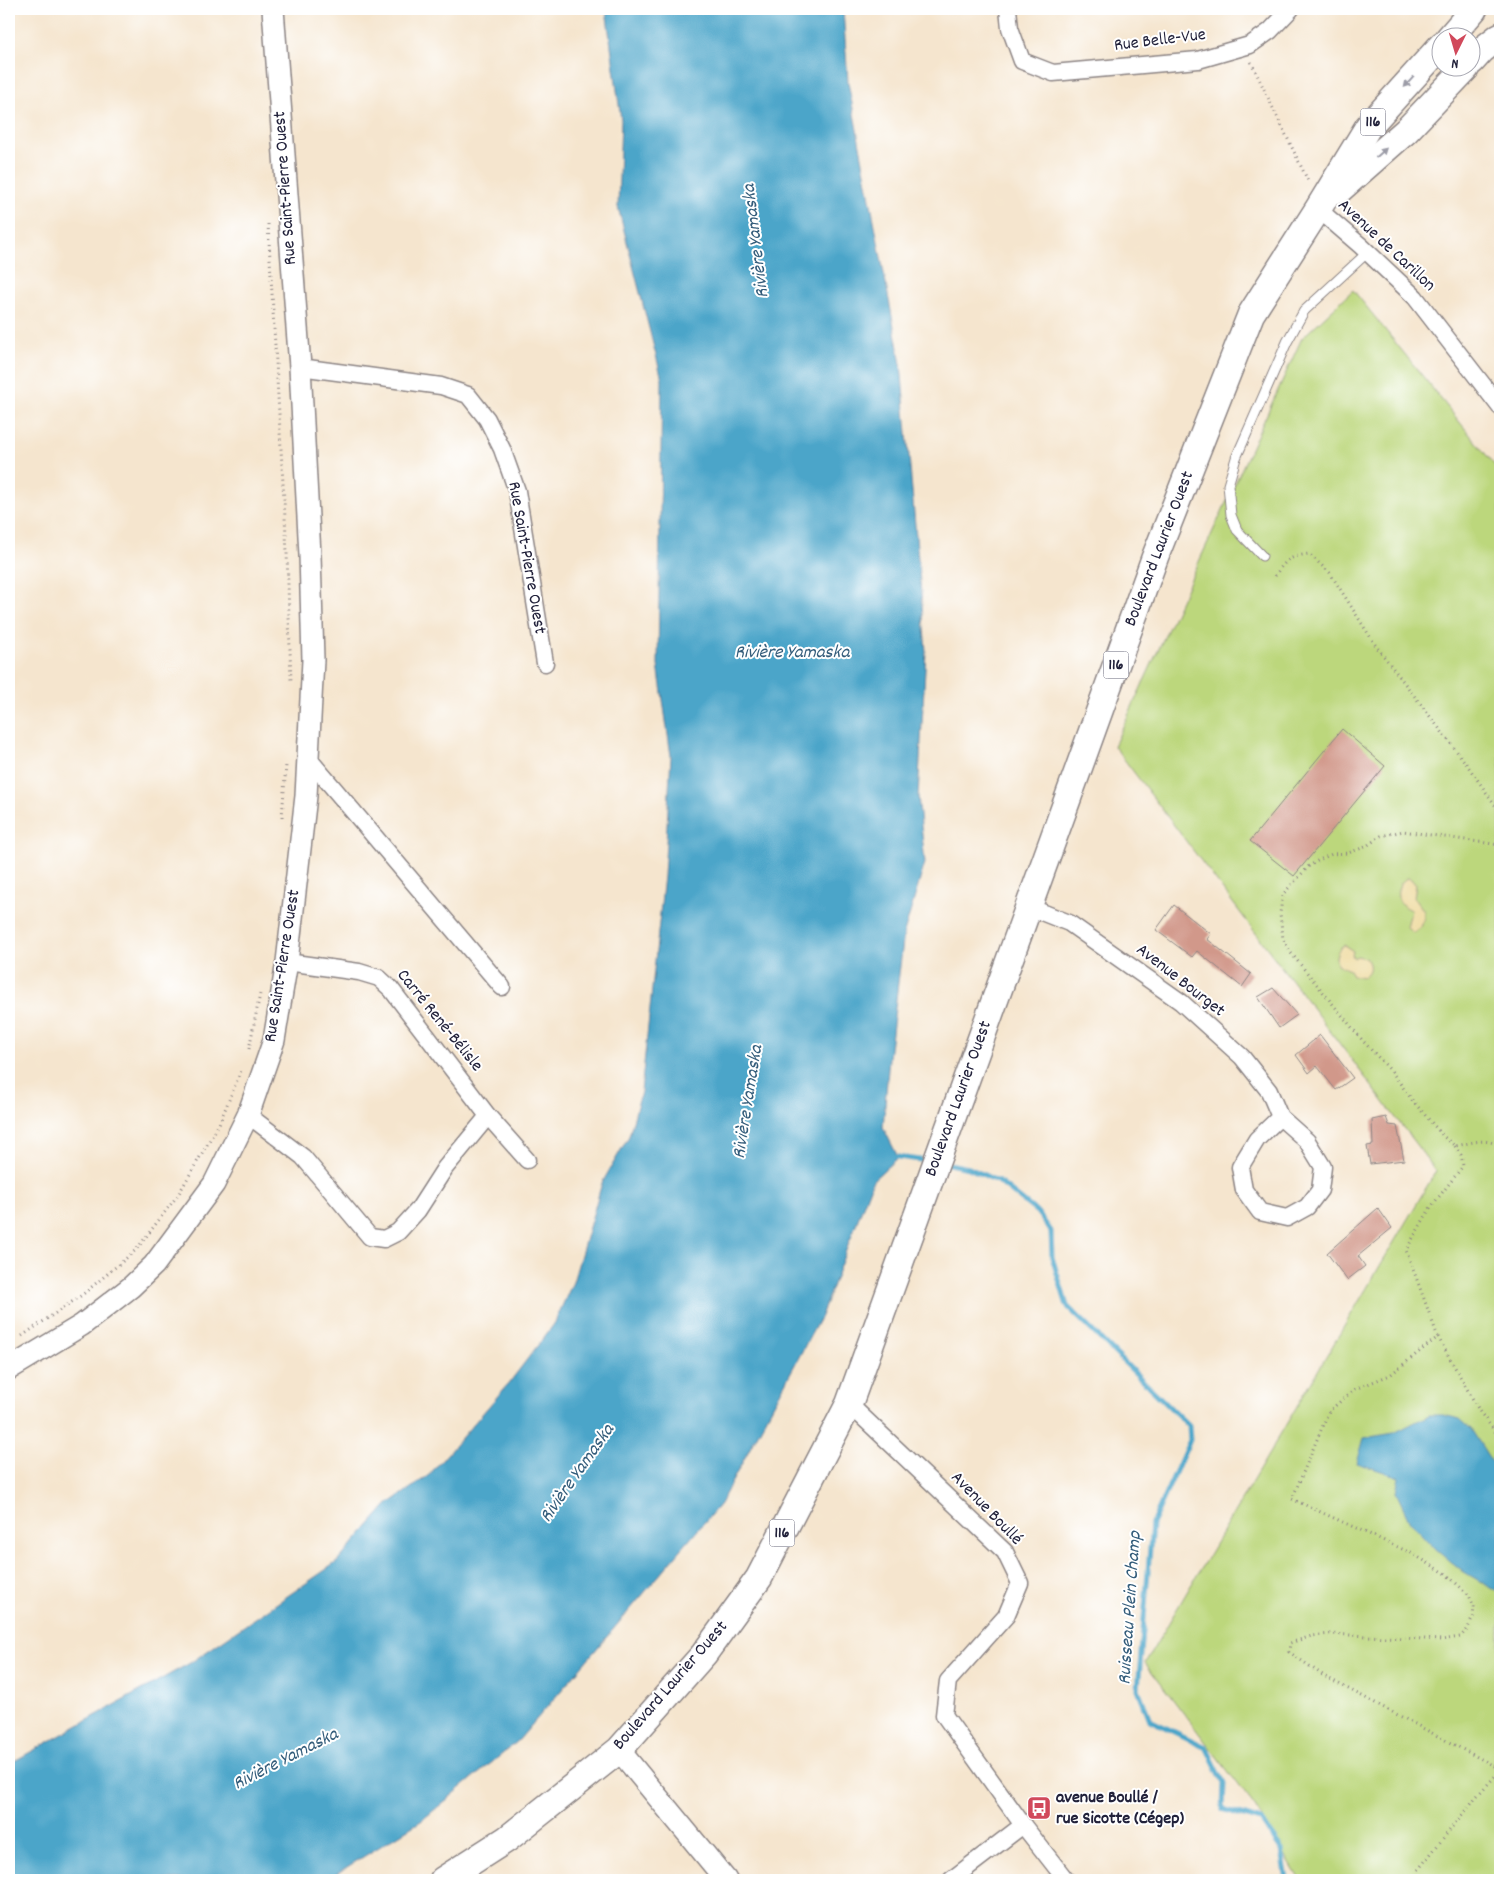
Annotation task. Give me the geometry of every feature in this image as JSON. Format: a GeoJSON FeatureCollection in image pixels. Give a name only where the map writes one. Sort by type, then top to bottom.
{"type":"FeatureCollection","features":[{"type":"Feature","properties":{"kind":"main road"},"geometry":{"type":"LineString","coordinates":[[1458,28],[1474,9]]}},
{"type":"Feature","properties":{"kind":"main road"},"geometry":{"type":"LineString","coordinates":[[1482,50],[1500,36]]}},
{"type":"Feature","properties":{"kind":"main road","name":"Boulevard Laurier Ouest"},"geometry":{"type":"LineString","coordinates":[[443,1880],[507,1839],[619,1750],[704,1654],[759,1578],[849,1404],[1155,557],[1251,314],[1368,127],[1432,56]]}},
{"type":"Feature","properties":{"kind":"main road","name":"Boulevard Laurier Ouest"},"geometry":{"type":"LineString","coordinates":[[1318,209],[1406,131],[1456,78]]}},
{"type":"Feature","properties":{"kind":"street","name":"Rue Saint-Pierre Ouest"},"geometry":{"type":"LineString","coordinates":[[9,1369],[82,1325],[154,1265],[214,1184],[248,1114],[274,1040],[287,962],[306,796],[298,757],[313,660],[310,555],[300,367],[273,9]]}},
{"type":"Feature","properties":{"kind":"street","name":"Rue Belle-Vue"},"geometry":{"type":"LineString","coordinates":[[1008,9],[1010,28],[1022,62],[1053,73],[1198,60],[1250,45],[1270,31],[1291,9]]}},
{"type":"Feature","properties":{"kind":"street","name":"Avenue de Carillon"},"geometry":{"type":"LineString","coordinates":[[1318,209],[1368,252],[1415,297],[1499,403]]}},
{"type":"Feature","properties":{"kind":"street","name":"Rue Saint-Pierre Ouest"},"geometry":{"type":"LineString","coordinates":[[300,367],[441,386],[468,395],[487,419],[502,449],[518,491],[545,663]]}},
{"type":"Feature","properties":{"kind":"street"},"geometry":{"type":"LineString","coordinates":[[298,757],[502,987]]}},
{"type":"Feature","properties":{"kind":"street","name":"Avenue Bourget"},"geometry":{"type":"LineString","coordinates":[[1029,907],[1069,923],[1181,1002],[1242,1057],[1268,1091],[1280,1117],[1307,1141],[1323,1167],[1320,1190],[1307,1207],[1287,1218],[1260,1212],[1244,1190],[1240,1166],[1257,1139],[1280,1117]]}},
{"type":"Feature","properties":{"kind":"street","name":"Carré René-Bélisle"},"geometry":{"type":"LineString","coordinates":[[287,962],[359,972],[379,978],[391,989],[488,1116],[527,1160]]}},
{"type":"Feature","properties":{"kind":"street"},"geometry":{"type":"LineString","coordinates":[[248,1114],[303,1157],[370,1237],[384,1239],[398,1232],[418,1210],[445,1168],[488,1116]]}},
{"type":"Feature","properties":{"kind":"street","name":"Avenue Boullé"},"geometry":{"type":"LineString","coordinates":[[849,1404],[1005,1552],[1020,1583],[1006,1616],[948,1681],[944,1715],[1023,1825],[1066,1880]]}},
{"type":"Feature","properties":{"kind":"street"},"geometry":{"type":"LineString","coordinates":[[619,1750],[726,1880]]}},
{"type":"Feature","properties":{"kind":"street"},"geometry":{"type":"LineString","coordinates":[[951,1880],[1023,1825]]}},
{"type":"Feature","properties":{"kind":"lane"},"geometry":{"type":"LineString","coordinates":[[1262,556],[1237,530],[1231,516],[1228,485],[1236,458],[1287,342],[1304,311],[1368,252]]}},
{"type":"Feature","properties":{"kind":"path"},"geometry":{"type":"LineString","coordinates":[[1244,46],[1308,177],[1318,209]]}},
{"type":"Feature","properties":{"kind":"path"},"geometry":{"type":"LineString","coordinates":[[268,222],[287,552],[291,692]]}},
{"type":"Feature","properties":{"kind":"path"},"geometry":{"type":"LineString","coordinates":[[1275,576],[1282,565],[1294,556],[1309,554],[1330,573],[1376,646],[1465,762],[1500,812]]}},
{"type":"Feature","properties":{"kind":"path"},"geometry":{"type":"LineString","coordinates":[[282,822],[298,757]]}},
{"type":"Feature","properties":{"kind":"path"},"geometry":{"type":"LineString","coordinates":[[1500,844],[1403,831],[1381,836],[1365,847],[1348,853],[1332,854],[1309,866],[1283,894],[1281,903],[1284,939],[1291,953],[1363,1041],[1392,1072],[1418,1108],[1444,1137],[1455,1146],[1461,1155],[1463,1166],[1431,1207],[1406,1250],[1438,1337],[1480,1412],[1500,1438]]}},
{"type":"Feature","properties":{"kind":"path"},"geometry":{"type":"LineString","coordinates":[[247,1056],[261,993]]}},
{"type":"Feature","properties":{"kind":"path"},"geometry":{"type":"LineString","coordinates":[[16,1340],[82,1295],[136,1250],[178,1196],[219,1124],[244,1064]]}},
{"type":"Feature","properties":{"kind":"path"},"geometry":{"type":"LineString","coordinates":[[1455,1146],[1478,1140],[1492,1141],[1500,1146]]}},
{"type":"Feature","properties":{"kind":"path"},"geometry":{"type":"LineString","coordinates":[[1418,1870],[1500,1770],[1324,1676],[1289,1652],[1290,1643],[1299,1639],[1330,1634],[1442,1640],[1460,1637],[1467,1630],[1473,1617],[1474,1607],[1469,1595],[1445,1572],[1411,1553],[1292,1499],[1329,1411],[1355,1389],[1390,1375],[1438,1337]]}},
{"type":"Feature","properties":{"kind":"green space"},"geometry":{"type":"Polygon","coordinates":[[[1353,290],[1500,472],[1500,1880],[1300,1880],[1254,1805],[1145,1663],[1436,1171],[1114,746],[1302,338],[1353,290]]]}},
{"type":"Feature","properties":{"kind":"sand"},"geometry":{"type":"Polygon","coordinates":[[[1407,878],[1411,879],[1416,885],[1414,897],[1424,911],[1424,918],[1419,929],[1413,933],[1407,927],[1411,910],[1402,904],[1398,895],[1399,886],[1407,878]]]}},
{"type":"Feature","properties":{"kind":"sand"},"geometry":{"type":"Polygon","coordinates":[[[1344,945],[1353,951],[1352,955],[1354,958],[1357,956],[1366,958],[1369,963],[1368,973],[1363,977],[1352,975],[1349,970],[1337,964],[1337,953],[1344,945]]]}},
{"type":"Feature","properties":{"kind":"water","name":"Rivière Yamaska"},"geometry":{"type":"Polygon","coordinates":[[[606,9],[843,9],[848,82],[901,364],[926,651],[918,796],[925,863],[904,933],[883,1127],[898,1157],[873,1180],[821,1316],[720,1504],[518,1741],[421,1821],[326,1880],[9,1880],[9,1764],[190,1663],[337,1562],[387,1505],[429,1475],[509,1383],[554,1324],[573,1282],[602,1183],[629,1136],[641,1092],[664,876],[671,756],[658,665],[662,379],[618,207],[621,120],[606,9]]]}},
{"type":"Feature","properties":{"kind":"water"},"geometry":{"type":"Polygon","coordinates":[[[1429,1415],[1443,1415],[1460,1419],[1471,1429],[1500,1475],[1500,1593],[1459,1569],[1436,1550],[1410,1522],[1396,1492],[1399,1477],[1357,1463],[1364,1438],[1394,1433],[1429,1415]]]}},
{"type":"Feature","properties":{"kind":"building"},"geometry":{"type":"Polygon","coordinates":[[[1342,729],[1385,766],[1294,876],[1250,841],[1342,729]]]}},
{"type":"Feature","properties":{"kind":"building"},"geometry":{"type":"Polygon","coordinates":[[[1174,905],[1211,934],[1207,939],[1251,974],[1242,987],[1197,951],[1192,957],[1156,930],[1174,905]]]}},
{"type":"Feature","properties":{"kind":"building"},"geometry":{"type":"Polygon","coordinates":[[[1273,988],[1297,1015],[1279,1028],[1258,997],[1273,988]]]}},
{"type":"Feature","properties":{"kind":"building"},"geometry":{"type":"Polygon","coordinates":[[[1320,1035],[1353,1078],[1336,1090],[1317,1066],[1309,1073],[1296,1055],[1320,1035]]]}},
{"type":"Feature","properties":{"kind":"building"},"geometry":{"type":"Polygon","coordinates":[[[1386,1117],[1389,1125],[1397,1126],[1404,1160],[1370,1164],[1367,1146],[1373,1145],[1372,1120],[1386,1117]]]}},
{"type":"Feature","properties":{"kind":"building"},"geometry":{"type":"Polygon","coordinates":[[[1378,1208],[1392,1228],[1358,1256],[1365,1266],[1347,1280],[1327,1253],[1378,1208]]]}},
{"type":"Feature","properties":{"kind":"waterway","name":"Ruisseau Plein Champ"},"geometry":{"type":"LineString","coordinates":[[898,1157],[928,1161]]}},
{"type":"Feature","properties":{"kind":"waterway","name":"Ruisseau Plein Champ"},"geometry":{"type":"LineString","coordinates":[[944,1163],[969,1168],[999,1182],[1037,1212],[1051,1231],[1052,1257],[1067,1306],[1189,1426],[1190,1440],[1152,1524],[1138,1689],[1150,1720],[1206,1747],[1224,1783],[1223,1809],[1261,1821],[1282,1850],[1287,1880]]}},
{"type":"Feature","properties":{"kind":"place","name":"avenue Boullé / rue Sicotte (Cégep)"},"geometry":{"type":"Point","coordinates":[1039,1808]}}]}
